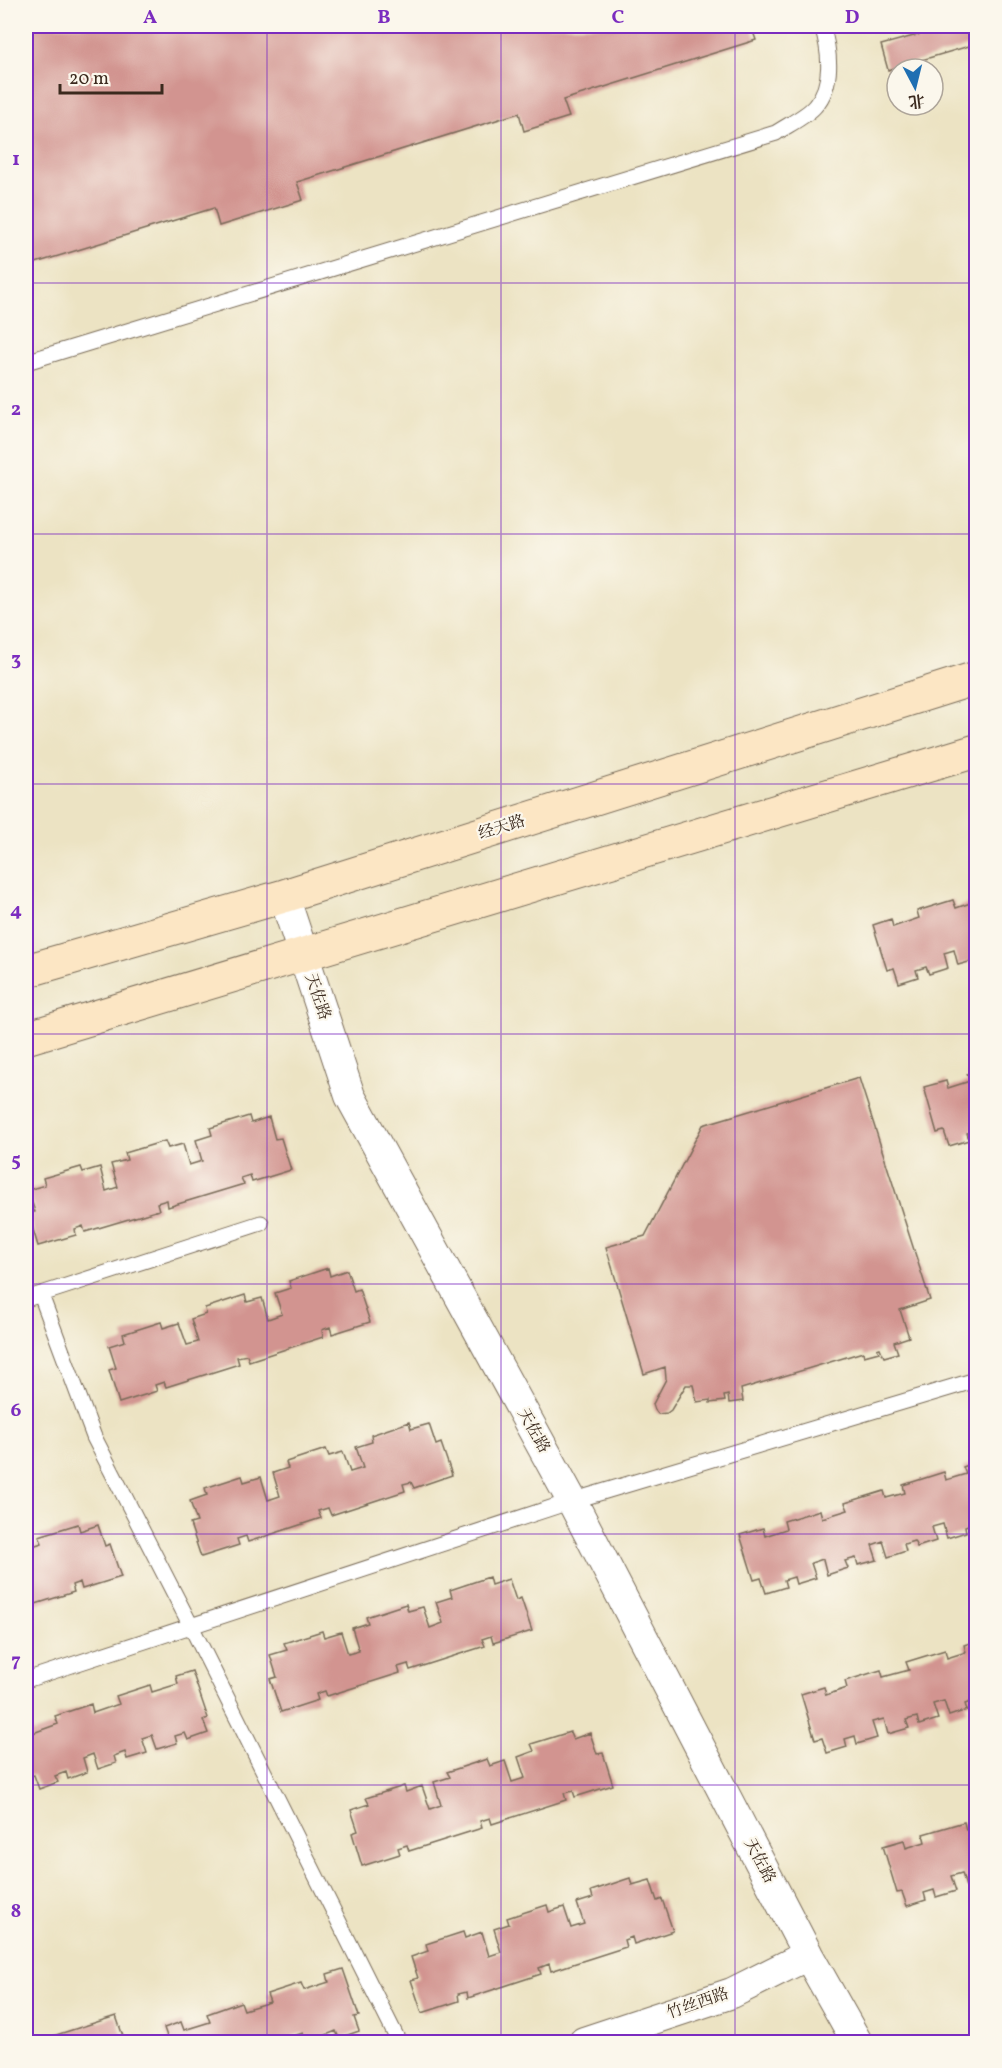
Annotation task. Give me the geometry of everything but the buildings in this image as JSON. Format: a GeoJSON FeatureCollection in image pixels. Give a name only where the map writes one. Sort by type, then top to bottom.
{"type":"FeatureCollection","features":[{"type":"Feature","properties":{"kind":"main road","name":"经天路"},"geometry":{"type":"LineString","coordinates":[[26,971],[284,896],[976,678]]}},
{"type":"Feature","properties":{"kind":"main road"},"geometry":{"type":"LineString","coordinates":[[26,1038],[303,956],[976,750]]}},
{"type":"Feature","properties":{"kind":"street","name":"天佐路"},"geometry":{"type":"LineString","coordinates":[[284,896],[350,1096],[572,1501],[808,1955],[857,2043]]}},
{"type":"Feature","properties":{"kind":"street","name":"竹丝西路"},"geometry":{"type":"LineString","coordinates":[[584,2043],[732,1993],[808,1955]]}},
{"type":"Feature","properties":{"kind":"lane"},"geometry":{"type":"LineString","coordinates":[[26,362],[776,133],[815,107],[828,82],[827,43],[822,26]]}},
{"type":"Feature","properties":{"kind":"lane"},"geometry":{"type":"LineString","coordinates":[[26,1299],[261,1223]]}},
{"type":"Feature","properties":{"kind":"lane"},"geometry":{"type":"LineString","coordinates":[[41,1295],[94,1437],[399,2043]]}},
{"type":"Feature","properties":{"kind":"lane"},"geometry":{"type":"LineString","coordinates":[[26,1680],[572,1501],[976,1380]]}}]}
